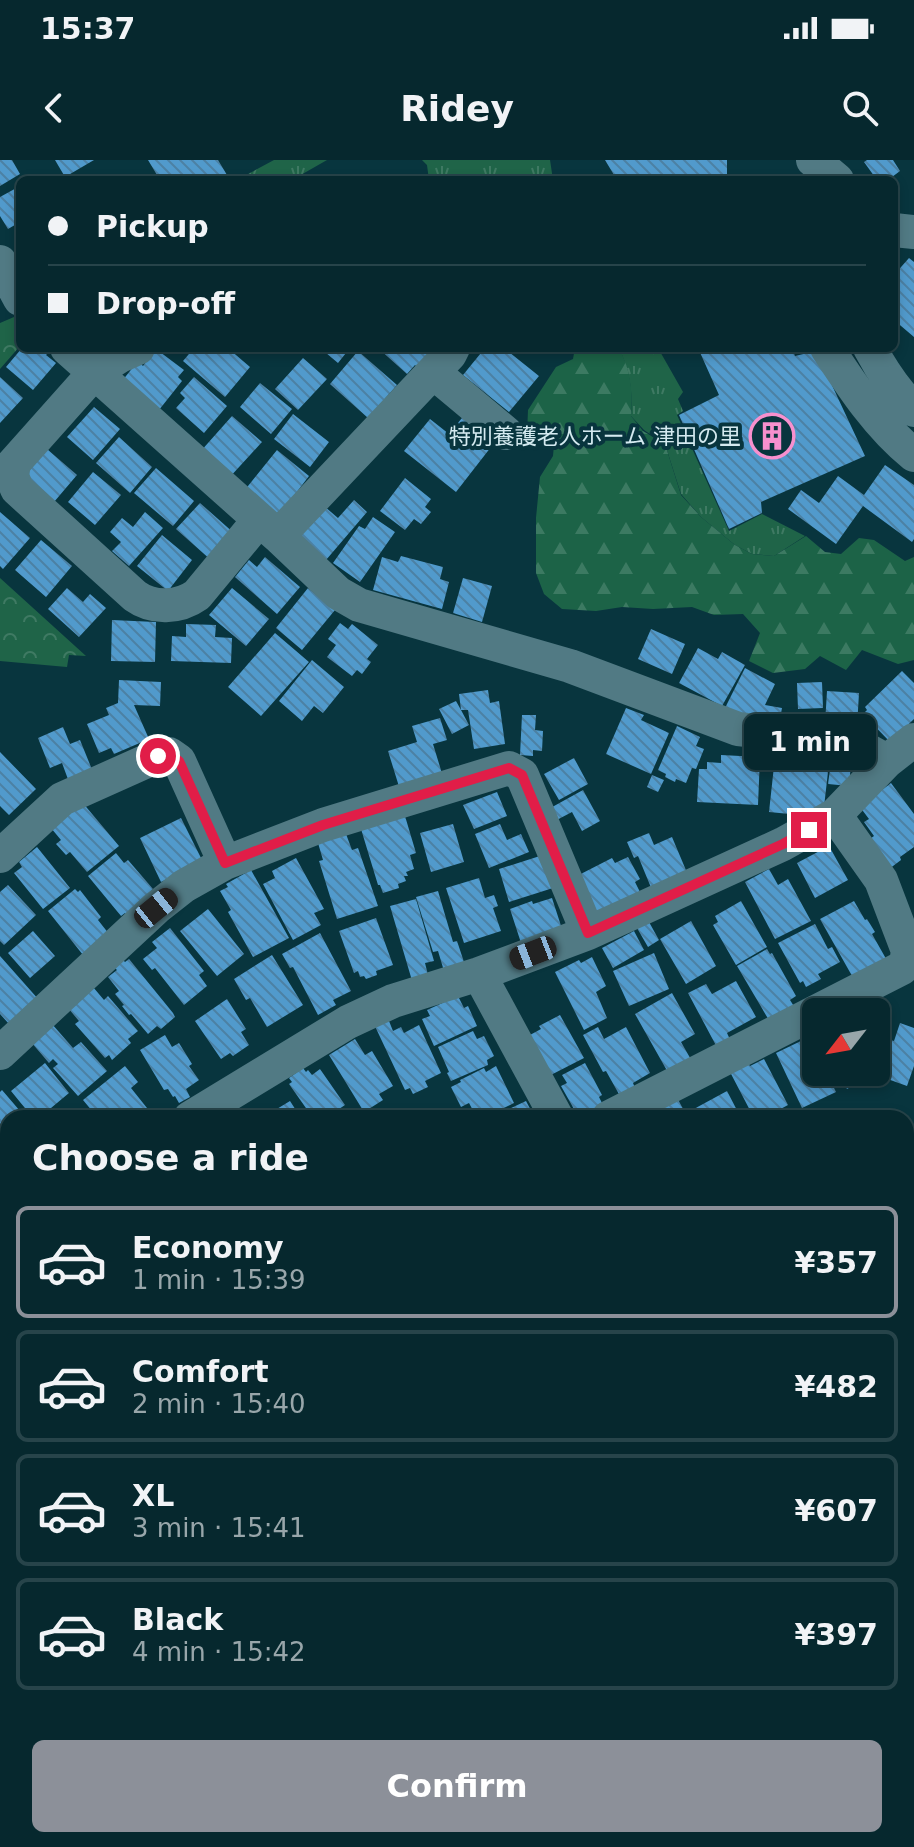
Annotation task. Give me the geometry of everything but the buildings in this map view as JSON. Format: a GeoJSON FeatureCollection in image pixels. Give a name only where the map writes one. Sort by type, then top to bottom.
{"type":"FeatureCollection","features":[{"type":"Feature","properties":{"kind":"street"},"geometry":{"type":"LineString","coordinates":[[813,160],[832,176]]}},
{"type":"Feature","properties":{"kind":"street"},"geometry":{"type":"LineString","coordinates":[[0,262],[16,292]]}},
{"type":"Feature","properties":{"kind":"street"},"geometry":{"type":"LineString","coordinates":[[72,352],[338,593],[359,605],[570,666],[738,729],[853,742],[887,761]]}},
{"type":"Feature","properties":{"kind":"street"},"geometry":{"type":"LineString","coordinates":[[129,352],[95,372],[14,463],[13,482],[135,596],[151,604],[176,605],[197,595],[443,360],[506,433]]}},
{"type":"Feature","properties":{"kind":"street"},"geometry":{"type":"LineString","coordinates":[[830,352],[879,421],[914,455]]}},
{"type":"Feature","properties":{"kind":"street"},"geometry":{"type":"LineString","coordinates":[[872,352],[895,390],[914,410]]}},
{"type":"Feature","properties":{"kind":"street"},"geometry":{"type":"LineString","coordinates":[[203,1110],[348,1022],[393,1001],[479,974],[588,933],[783,844],[835,815],[887,761],[914,740]]}},
{"type":"Feature","properties":{"kind":"street"},"geometry":{"type":"LineString","coordinates":[[0,856],[62,799],[158,756],[169,754],[179,761],[225,863]]}},
{"type":"Feature","properties":{"kind":"street"},"geometry":{"type":"LineString","coordinates":[[3,1043],[156,908],[184,886],[225,863],[323,825],[509,768],[522,775],[588,933]]}},
{"type":"Feature","properties":{"kind":"street"},"geometry":{"type":"LineString","coordinates":[[624,1110],[902,968],[906,963],[908,951],[881,880],[835,815]]}},
{"type":"Feature","properties":{"kind":"street"},"geometry":{"type":"LineString","coordinates":[[479,974],[553,1110]]}},
{"type":"Feature","properties":{"kind":"green space"},"geometry":{"type":"Polygon","coordinates":[[[274,160],[327,160],[299,176],[244,176],[274,160]]]}},
{"type":"Feature","properties":{"kind":"green space"},"geometry":{"type":"Polygon","coordinates":[[[422,160],[550,160],[552,176],[428,176],[427,165],[422,160]]]}},
{"type":"Feature","properties":{"kind":"green space"},"geometry":{"type":"Polygon","coordinates":[[[16,319],[16,351],[0,369],[0,323],[16,319]]]}},
{"type":"Feature","properties":{"kind":"green space"},"geometry":{"type":"Polygon","coordinates":[[[574,352],[621,352],[630,381],[631,416],[643,431],[665,444],[681,495],[701,517],[735,545],[752,554],[774,556],[806,536],[825,552],[841,554],[859,538],[874,540],[905,561],[914,557],[914,660],[898,664],[862,650],[846,670],[820,656],[805,669],[773,673],[749,661],[760,633],[743,614],[714,615],[692,607],[622,607],[596,611],[562,609],[544,594],[536,573],[536,518],[540,477],[553,456],[555,434],[527,436],[528,410],[556,367],[573,359],[574,352]]]}},
{"type":"Feature","properties":{"kind":"green space"},"geometry":{"type":"Polygon","coordinates":[[[621,352],[660,352],[683,392],[678,399],[683,411],[677,415],[729,531],[762,514],[805,536],[774,556],[752,554],[735,545],[701,517],[681,494],[665,444],[644,430],[631,416],[632,398],[621,352]]]}},
{"type":"Feature","properties":{"kind":"green space"},"geometry":{"type":"Polygon","coordinates":[[[0,578],[86,656],[69,655],[67,667],[0,661],[0,578]]]}},
{"type":"Feature","properties":{"kind":"place","name":"特別養護老人ホーム 津田の里"},"geometry":{"type":"Point","coordinates":[772,436]}},
{"type":"Feature","properties":{"kind":"route"},"geometry":{"type":"LineString","coordinates":[[158,756],[169,754],[179,761],[225,863],[323,825],[509,768],[522,775],[588,933],[809,830]]}}]}
